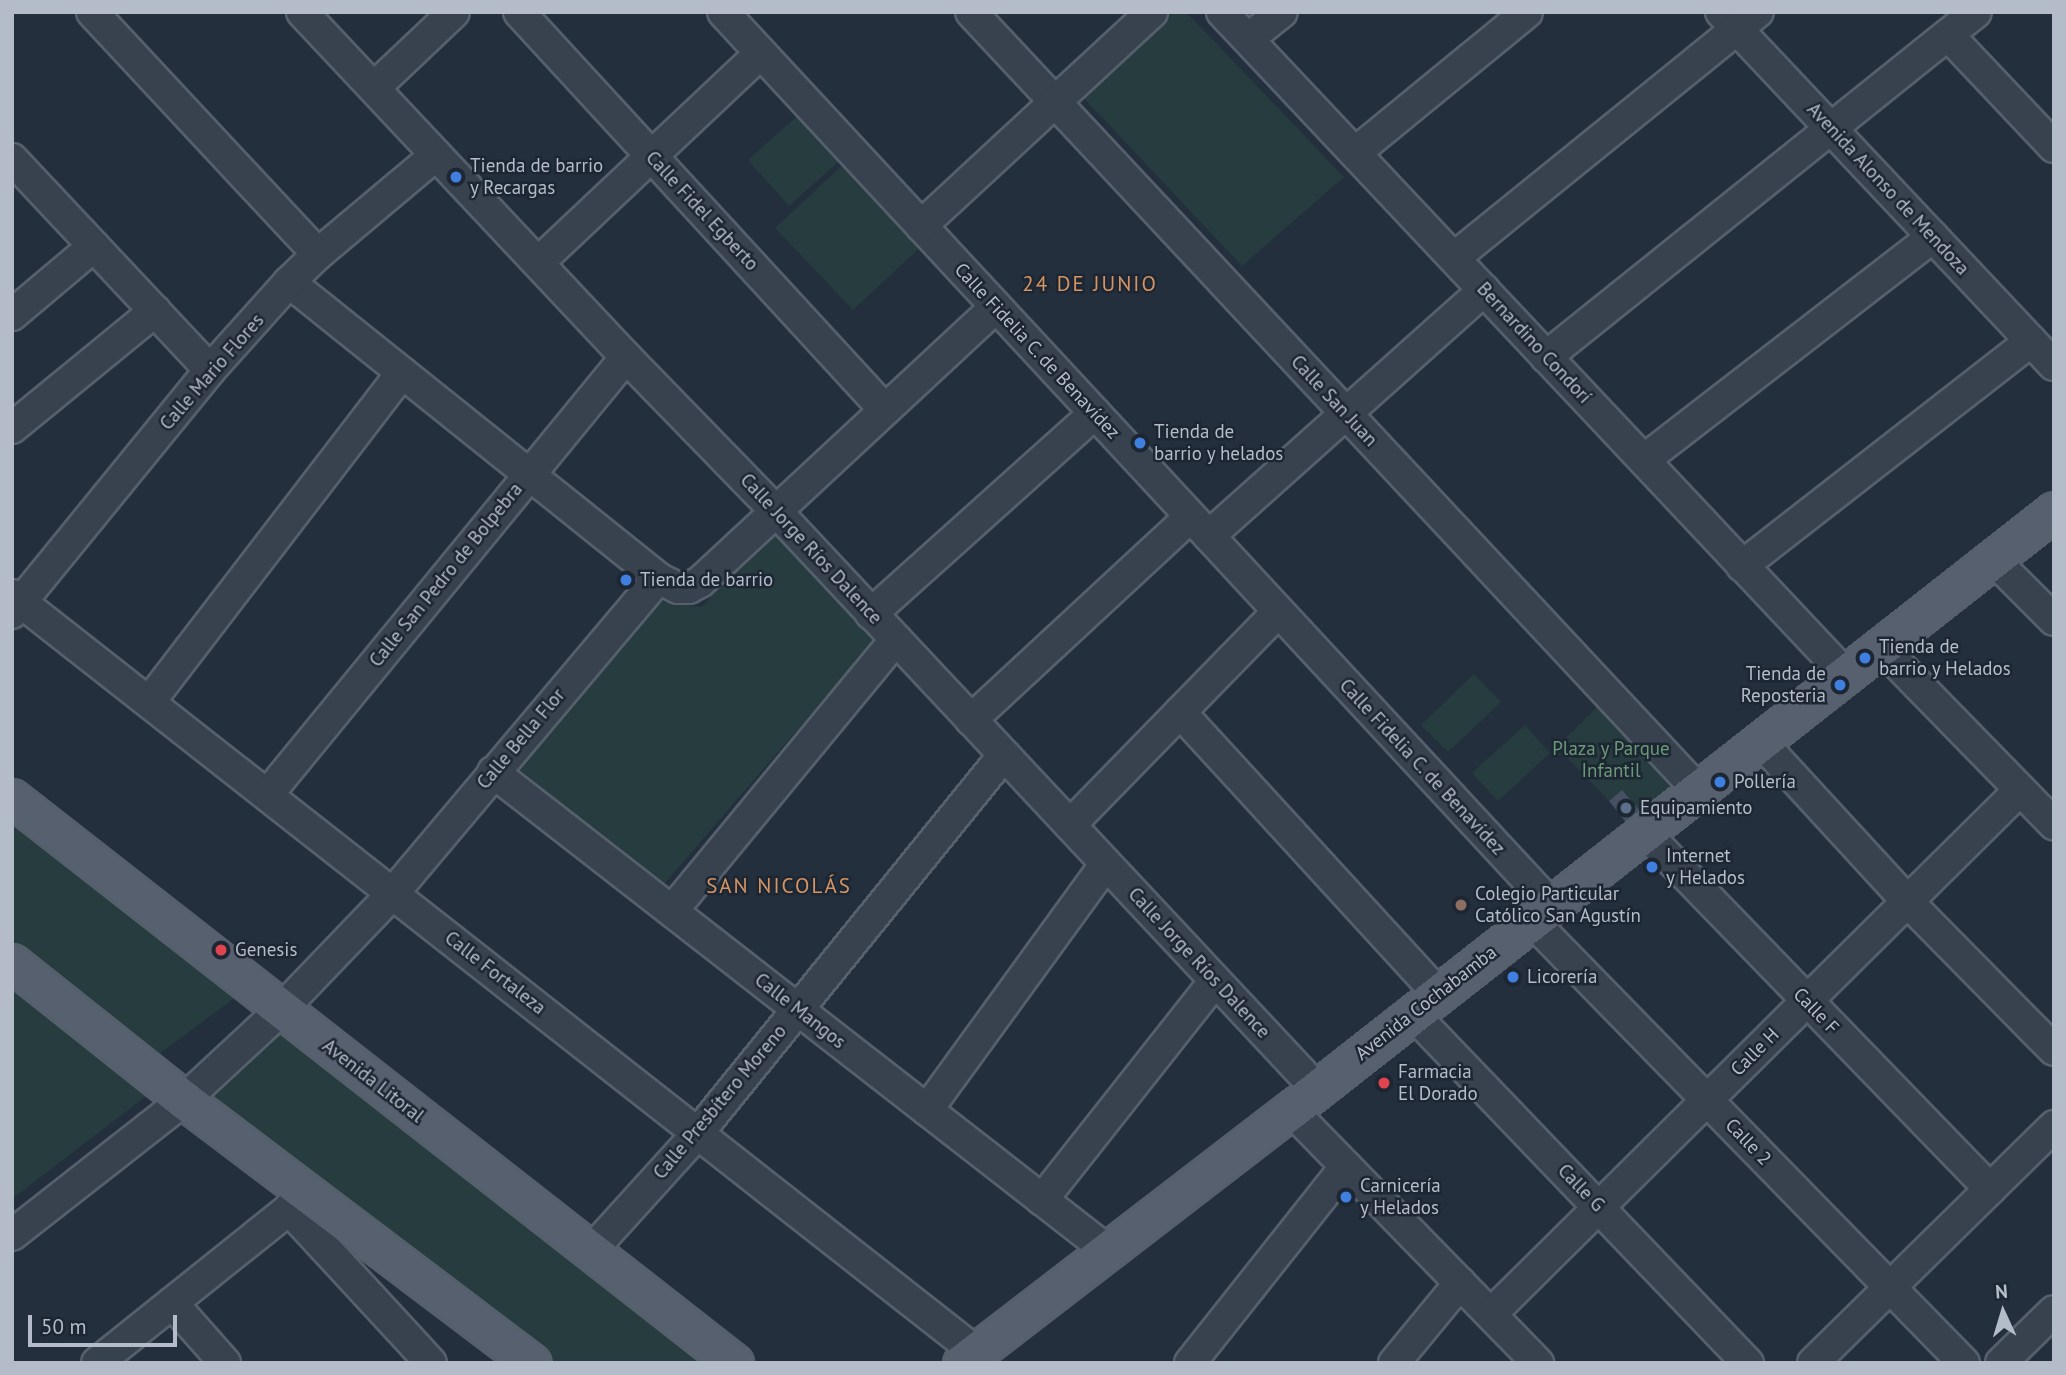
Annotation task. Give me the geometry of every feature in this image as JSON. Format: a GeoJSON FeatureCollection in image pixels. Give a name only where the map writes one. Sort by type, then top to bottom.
{"type":"FeatureCollection","features":[{"type":"Feature","properties":{"kind":"main road","name":"Avenida Cochabamba"},"geometry":{"type":"LineString","coordinates":[[969,1357],[1304,1100],[2054,511]]}},
{"type":"Feature","properties":{"kind":"main road","name":"Avenida Litoral"},"geometry":{"type":"LineString","coordinates":[[12,798],[734,1363]]}},
{"type":"Feature","properties":{"kind":"main road"},"geometry":{"type":"LineString","coordinates":[[12,963],[184,1100],[296,1198],[532,1363]]}},
{"type":"Feature","properties":{"kind":"street"},"geometry":{"type":"LineString","coordinates":[[92,12],[318,254]]}},
{"type":"Feature","properties":{"kind":"street","name":"Calle Jorge Ríos Dalence"},"geometry":{"type":"LineString","coordinates":[[302,12],[626,357],[775,510],[1215,982],[1304,1100],[1346,1166],[1538,1363]]}},
{"type":"Feature","properties":{"kind":"street"},"geometry":{"type":"LineString","coordinates":[[374,88],[454,12]]}},
{"type":"Feature","properties":{"kind":"street","name":"Calle Fidel Egberto"},"geometry":{"type":"LineString","coordinates":[[519,12],[884,410]]}},
{"type":"Feature","properties":{"kind":"street","name":"Calle Fidelia C. de Benavídez"},"geometry":{"type":"LineString","coordinates":[[723,12],[1278,612],[1541,913]]}},
{"type":"Feature","properties":{"kind":"street","name":"Calle San Juan"},"geometry":{"type":"LineString","coordinates":[[971,12],[1698,790]]}},
{"type":"Feature","properties":{"kind":"street"},"geometry":{"type":"LineString","coordinates":[[921,226],[1152,12]]}},
{"type":"Feature","properties":{"kind":"street","name":"Bernardino Condorí"},"geometry":{"type":"LineString","coordinates":[[1222,12],[1846,674]]}},
{"type":"Feature","properties":{"kind":"street"},"geometry":{"type":"LineString","coordinates":[[1248,39],[1282,12]]}},
{"type":"Feature","properties":{"kind":"street"},"geometry":{"type":"LineString","coordinates":[[1355,153],[1527,12]]}},
{"type":"Feature","properties":{"kind":"street"},"geometry":{"type":"LineString","coordinates":[[1546,357],[1976,12]]}},
{"type":"Feature","properties":{"kind":"street"},"geometry":{"type":"LineString","coordinates":[[1454,258],[1739,18]]}},
{"type":"Feature","properties":{"kind":"street","name":"Avenida Alonso de Mendoza"},"geometry":{"type":"LineString","coordinates":[[1739,18],[1831,128],[2054,365]]}},
{"type":"Feature","properties":{"kind":"street"},"geometry":{"type":"LineString","coordinates":[[1948,35],[2054,147]]}},
{"type":"Feature","properties":{"kind":"street"},"geometry":{"type":"LineString","coordinates":[[538,263],[761,53]]}},
{"type":"Feature","properties":{"kind":"street","name":"Calle Mario Flores"},"geometry":{"type":"LineString","coordinates":[[15,604],[210,370],[289,282],[318,254],[436,155]]}},
{"type":"Feature","properties":{"kind":"street"},"geometry":{"type":"LineString","coordinates":[[12,159],[210,370]]}},
{"type":"Feature","properties":{"kind":"street"},"geometry":{"type":"LineString","coordinates":[[1644,460],[1933,237]]}},
{"type":"Feature","properties":{"kind":"street"},"geometry":{"type":"LineString","coordinates":[[12,314],[94,246]]}},
{"type":"Feature","properties":{"kind":"street"},"geometry":{"type":"LineString","coordinates":[[289,282],[658,578],[678,588],[689,588],[700,582],[996,307]]}},
{"type":"Feature","properties":{"kind":"street"},"geometry":{"type":"LineString","coordinates":[[971,720],[1199,527],[1346,414],[1484,290]]}},
{"type":"Feature","properties":{"kind":"street"},"geometry":{"type":"LineString","coordinates":[[12,428],[155,311]]}},
{"type":"Feature","properties":{"kind":"street"},"geometry":{"type":"LineString","coordinates":[[1742,566],[2031,341]]}},
{"type":"Feature","properties":{"kind":"street","name":"Calle San Pedro de Bolpebra"},"geometry":{"type":"LineString","coordinates":[[268,794],[529,472],[626,357]]}},
{"type":"Feature","properties":{"kind":"street"},"geometry":{"type":"LineString","coordinates":[[150,701],[402,373]]}},
{"type":"Feature","properties":{"kind":"street"},"geometry":{"type":"LineString","coordinates":[[871,614],[1095,413]]}},
{"type":"Feature","properties":{"kind":"street"},"geometry":{"type":"LineString","coordinates":[[1993,559],[2054,620]]}},
{"type":"Feature","properties":{"kind":"street","name":"Calle Bella Flor"},"geometry":{"type":"LineString","coordinates":[[12,1235],[184,1100],[281,1010],[394,892],[658,578]]}},
{"type":"Feature","properties":{"kind":"street","name":"Calle Fortaleza"},"geometry":{"type":"LineString","coordinates":[[15,604],[150,701],[394,892],[697,1133],[969,1357]]}},
{"type":"Feature","properties":{"kind":"street"},"geometry":{"type":"LineString","coordinates":[[1070,825],[1278,612]]}},
{"type":"Feature","properties":{"kind":"street"},"geometry":{"type":"LineString","coordinates":[[672,911],[896,639]]}},
{"type":"Feature","properties":{"kind":"street"},"geometry":{"type":"LineString","coordinates":[[1881,647],[2054,824]]}},
{"type":"Feature","properties":{"kind":"street","name":"Calle G"},"geometry":{"type":"LineString","coordinates":[[1180,712],[1599,1207],[1748,1363]]}},
{"type":"Feature","properties":{"kind":"street"},"geometry":{"type":"LineString","coordinates":[[1760,741],[1907,901],[2054,1050]]}},
{"type":"Feature","properties":{"kind":"street","name":"Calle Presbítero Moreno"},"geometry":{"type":"LineString","coordinates":[[591,1251],[697,1133],[1004,755]]}},
{"type":"Feature","properties":{"kind":"street","name":"Calle Mangos"},"geometry":{"type":"LineString","coordinates":[[493,772],[1108,1251]]}},
{"type":"Feature","properties":{"kind":"street","name":"Calle H"},"geometry":{"type":"LineString","coordinates":[[1490,1314],[2020,790]]}},
{"type":"Feature","properties":{"kind":"street","name":"Calle F"},"geometry":{"type":"LineString","coordinates":[[1644,832],[1990,1189]]}},
{"type":"Feature","properties":{"kind":"street"},"geometry":{"type":"LineString","coordinates":[[927,1110],[1106,864]]}},
{"type":"Feature","properties":{"kind":"street","name":"Calle 2"},"geometry":{"type":"LineString","coordinates":[[1541,913],[1707,1100],[1964,1363]]}},
{"type":"Feature","properties":{"kind":"street"},"geometry":{"type":"LineString","coordinates":[[1042,1200],[1215,982]]}},
{"type":"Feature","properties":{"kind":"street"},"geometry":{"type":"LineString","coordinates":[[1813,1363],[2054,1126]]}},
{"type":"Feature","properties":{"kind":"street"},"geometry":{"type":"LineString","coordinates":[[1189,1363],[1346,1166]]}},
{"type":"Feature","properties":{"kind":"street"},"geometry":{"type":"LineString","coordinates":[[97,1363],[296,1198],[431,1363]]}},
{"type":"Feature","properties":{"kind":"street"},"geometry":{"type":"LineString","coordinates":[[1394,1363],[1460,1283]]}},
{"type":"Feature","properties":{"kind":"street"},"geometry":{"type":"LineString","coordinates":[[172,1303],[225,1363]]}},
{"type":"Feature","properties":{"kind":"street"},"geometry":{"type":"LineString","coordinates":[[2001,1363],[2054,1311]]}},
{"type":"Feature","properties":{"kind":"green space"},"geometry":{"type":"Polygon","coordinates":[[[1164,12],[1186,12],[1344,177],[1242,266],[1078,92],[1164,12]]]}},
{"type":"Feature","properties":{"kind":"green space"},"geometry":{"type":"Polygon","coordinates":[[[816,99],[857,145],[789,206],[748,160],[816,99]]]}},
{"type":"Feature","properties":{"kind":"green space"},"geometry":{"type":"Polygon","coordinates":[[[860,149],[938,231],[853,310],[775,228],[860,149]]]}},
{"type":"Feature","properties":{"kind":"green space"},"geometry":{"type":"Polygon","coordinates":[[[774,525],[874,641],[658,891],[513,763],[650,600],[702,607],[774,525]]]}},
{"type":"Feature","properties":{"kind":"green space"},"geometry":{"type":"Polygon","coordinates":[[[1474,674],[1501,702],[1448,752],[1421,725],[1474,674]]]}},
{"type":"Feature","properties":{"kind":"green space","name":"Plaza y Parque Infantil"},"geometry":{"type":"Polygon","coordinates":[[[1600,704],[1675,781],[1675,788],[1643,814],[1622,790],[1609,801],[1557,747],[1600,704]]]}},
{"type":"Feature","properties":{"kind":"green space"},"geometry":{"type":"Polygon","coordinates":[[[1525,725],[1550,753],[1498,801],[1472,773],[1525,725]]]}},
{"type":"Feature","properties":{"kind":"green space"},"geometry":{"type":"Polygon","coordinates":[[[12,818],[236,997],[155,1057],[12,943],[12,818]]]}},
{"type":"Feature","properties":{"kind":"green space"},"geometry":{"type":"Polygon","coordinates":[[[12,986],[149,1094],[12,1199],[12,986]]]}},
{"type":"Feature","properties":{"kind":"green space"},"geometry":{"type":"Polygon","coordinates":[[[280,1025],[708,1363],[554,1363],[197,1088],[280,1025]]]}},
{"type":"Feature","properties":{"kind":"building","name":"Equipamiento"},"geometry":{"type":"Polygon","coordinates":[[[1622,790],[1643,814],[1629,826],[1609,801],[1622,790]]]}},
{"type":"Feature","properties":{"kind":"place","name":"Tienda de barrio y Recargas"},"geometry":{"type":"Point","coordinates":[456,177]}},
{"type":"Feature","properties":{"kind":"place","name":"Tienda de barrio y helados"},"geometry":{"type":"Point","coordinates":[1140,443]}},
{"type":"Feature","properties":{"kind":"place","name":"Tienda de barrio"},"geometry":{"type":"Point","coordinates":[626,580]}},
{"type":"Feature","properties":{"kind":"place","name":"Tienda de barrio y Helados"},"geometry":{"type":"Point","coordinates":[1865,658]}},
{"type":"Feature","properties":{"kind":"place","name":"Tienda de Reposteria"},"geometry":{"type":"Point","coordinates":[1840,685]}},
{"type":"Feature","properties":{"kind":"place","name":"Pollería"},"geometry":{"type":"Point","coordinates":[1720,782]}},
{"type":"Feature","properties":{"kind":"place","name":"Equipamiento"},"geometry":{"type":"Point","coordinates":[1626,808]}},
{"type":"Feature","properties":{"kind":"place","name":"Internet y Helados"},"geometry":{"type":"Point","coordinates":[1652,867]}},
{"type":"Feature","properties":{"kind":"place","name":"Colegio Particular Católico San Agustín"},"geometry":{"type":"Point","coordinates":[1461,905]}},
{"type":"Feature","properties":{"kind":"place","name":"Genesis"},"geometry":{"type":"Point","coordinates":[221,950]}},
{"type":"Feature","properties":{"kind":"place","name":"Licorería"},"geometry":{"type":"Point","coordinates":[1513,977]}},
{"type":"Feature","properties":{"kind":"place","name":"Farmacia El Dorado"},"geometry":{"type":"Point","coordinates":[1384,1083]}},
{"type":"Feature","properties":{"kind":"place","name":"Carnicería y Helados"},"geometry":{"type":"Point","coordinates":[1346,1197]}},
{"type":"Feature","properties":{"kind":"district","name":"24 DE JUNIO"},"geometry":{"type":"Point","coordinates":[1090,284]}},
{"type":"Feature","properties":{"kind":"district","name":"SAN NICOLÁS"},"geometry":{"type":"Point","coordinates":[779,886]}}]}
